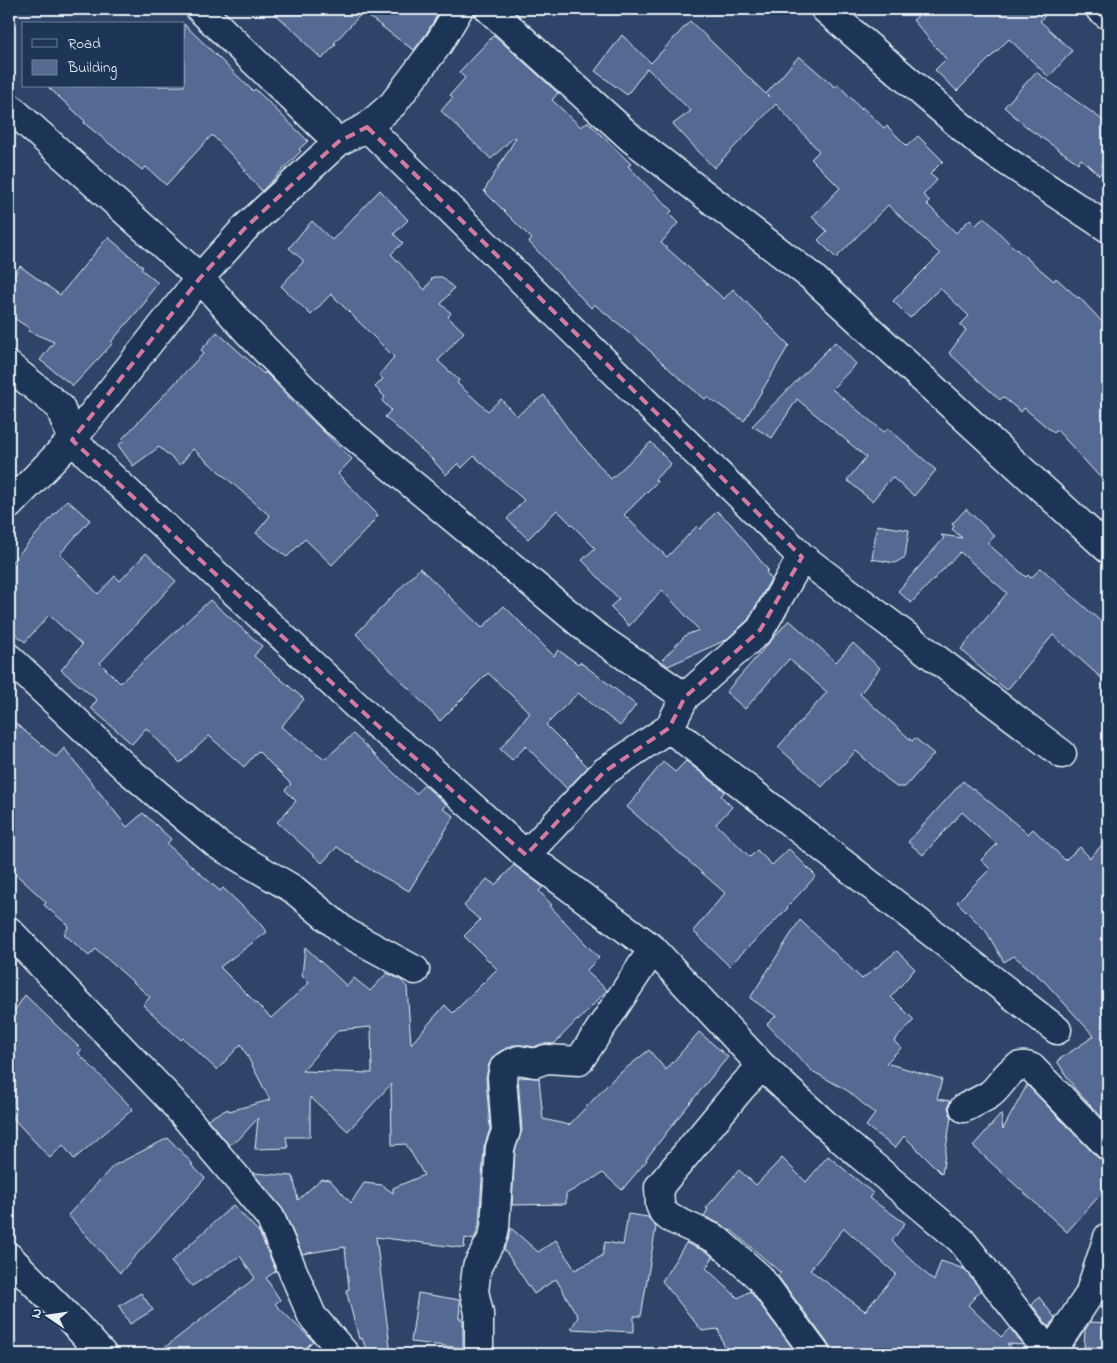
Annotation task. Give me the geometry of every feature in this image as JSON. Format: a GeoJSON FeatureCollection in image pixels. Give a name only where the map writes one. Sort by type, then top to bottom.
{"type":"FeatureCollection","features":[{"type":"Feature","properties":{"kind":"street"},"geometry":{"type":"LineString","coordinates":[[200,9],[338,142]]}},
{"type":"Feature","properties":{"kind":"street"},"geometry":{"type":"LineString","coordinates":[[9,505],[72,440],[200,278],[245,228],[338,142],[367,126],[393,104],[439,43],[459,9]]}},
{"type":"Feature","properties":{"kind":"street"},"geometry":{"type":"LineString","coordinates":[[489,9],[632,139],[812,277],[1108,549]]}},
{"type":"Feature","properties":{"kind":"street"},"geometry":{"type":"LineString","coordinates":[[825,9],[984,146],[1108,228]]}},
{"type":"Feature","properties":{"kind":"street"},"geometry":{"type":"LineString","coordinates":[[1100,9],[1108,15]]}},
{"type":"Feature","properties":{"kind":"street"},"geometry":{"type":"LineString","coordinates":[[9,107],[200,278],[248,332],[332,418],[592,633],[685,696]]}},
{"type":"Feature","properties":{"kind":"street"},"geometry":{"type":"LineString","coordinates":[[367,126],[802,557],[1062,754]]}},
{"type":"Feature","properties":{"kind":"street"},"geometry":{"type":"LineString","coordinates":[[9,366],[60,407],[72,440],[376,724],[418,758],[526,855],[654,948],[762,1066],[841,1139],[962,1240],[1050,1354],[1089,1295],[1108,1237]]}},
{"type":"Feature","properties":{"kind":"street"},"geometry":{"type":"LineString","coordinates":[[526,855],[604,772],[669,728],[685,696],[760,630],[802,557]]}},
{"type":"Feature","properties":{"kind":"street"},"geometry":{"type":"LineString","coordinates":[[9,658],[127,769],[218,845],[293,888],[345,932],[415,970]]}},
{"type":"Feature","properties":{"kind":"street"},"geometry":{"type":"LineString","coordinates":[[669,728],[1057,1030]]}},
{"type":"Feature","properties":{"kind":"street"},"geometry":{"type":"LineString","coordinates":[[9,931],[171,1100],[270,1217],[312,1316],[345,1354]]}},
{"type":"Feature","properties":{"kind":"street"},"geometry":{"type":"LineString","coordinates":[[479,1354],[479,1313],[474,1291],[477,1267],[493,1237],[500,1148],[506,1131],[502,1078],[504,1068],[519,1060],[535,1063],[546,1059],[579,1061],[654,948]]}},
{"type":"Feature","properties":{"kind":"street"},"geometry":{"type":"LineString","coordinates":[[762,1066],[741,1088],[659,1187],[660,1205],[663,1212],[670,1218],[716,1239],[759,1277],[816,1354]]}},
{"type":"Feature","properties":{"kind":"street"},"geometry":{"type":"LineString","coordinates":[[964,1108],[990,1094],[1014,1068],[1027,1066],[1032,1068],[1108,1146]]}},
{"type":"Feature","properties":{"kind":"street"},"geometry":{"type":"LineString","coordinates":[[9,1258],[102,1354]]}},
{"type":"Feature","properties":{"kind":"highlighted area"},"geometry":{"type":"Polygon","coordinates":[[[367,127],[802,557],[760,630],[685,697],[669,728],[604,772],[526,855],[376,724],[72,440],[200,278],[245,228],[338,142],[367,127]]]}},
{"type":"Feature","properties":{"kind":"building"},"geometry":{"type":"Polygon","coordinates":[[[270,9],[441,9],[414,50],[363,12],[322,59],[270,9]]]}},
{"type":"Feature","properties":{"kind":"building"},"geometry":{"type":"Polygon","coordinates":[[[926,9],[1051,9],[1040,21],[1072,51],[1049,77],[1009,39],[957,91],[935,70],[946,59],[913,20],[926,9]]]}},
{"type":"Feature","properties":{"kind":"building"},"geometry":{"type":"Polygon","coordinates":[[[690,21],[769,97],[766,94],[799,56],[835,87],[838,84],[861,109],[862,107],[884,128],[887,126],[907,146],[918,136],[943,161],[930,174],[937,180],[923,195],[930,201],[927,204],[956,233],[970,219],[976,225],[984,217],[1010,244],[1054,281],[1056,278],[1079,297],[1108,328],[1108,486],[1057,430],[1054,433],[1024,408],[1021,412],[1003,397],[1000,400],[949,353],[966,330],[960,325],[969,316],[940,288],[910,318],[893,301],[940,254],[888,205],[836,258],[818,240],[827,231],[812,217],[840,188],[811,159],[819,151],[776,104],[714,168],[673,124],[691,111],[647,68],[627,95],[595,71],[622,35],[651,63],[690,21]]]}},
{"type":"Feature","properties":{"kind":"building"},"geometry":{"type":"Polygon","coordinates":[[[185,25],[308,141],[299,149],[301,151],[262,191],[244,171],[246,170],[212,135],[166,185],[146,167],[142,170],[84,123],[85,121],[49,88],[185,88],[185,25]]]}},
{"type":"Feature","properties":{"kind":"building"},"geometry":{"type":"Polygon","coordinates":[[[494,35],[558,93],[552,100],[581,127],[588,122],[631,164],[628,166],[672,211],[669,214],[678,223],[661,243],[724,299],[733,289],[789,345],[744,421],[707,397],[705,399],[679,378],[635,337],[594,304],[591,308],[529,242],[532,239],[484,191],[516,138],[514,137],[491,159],[441,111],[453,97],[450,95],[465,78],[459,72],[494,35]]]}},
{"type":"Feature","properties":{"kind":"building"},"geometry":{"type":"Polygon","coordinates":[[[1036,72],[1108,124],[1108,164],[1099,175],[1081,159],[1078,163],[1029,129],[1004,107],[1036,72]]]}},
{"type":"Feature","properties":{"kind":"building"},"geometry":{"type":"Polygon","coordinates":[[[380,190],[408,220],[394,234],[403,243],[391,254],[425,290],[433,277],[442,277],[454,288],[441,304],[451,313],[448,317],[464,332],[438,361],[459,380],[457,383],[488,411],[501,399],[516,416],[544,395],[571,433],[611,479],[651,442],[671,464],[655,479],[657,482],[624,515],[667,557],[697,526],[700,529],[717,511],[730,523],[768,570],[766,572],[771,579],[748,620],[726,640],[668,666],[661,661],[686,635],[699,630],[662,590],[629,626],[610,607],[619,599],[582,560],[595,548],[557,510],[528,539],[507,519],[524,500],[474,456],[462,468],[458,463],[446,475],[432,459],[385,417],[391,410],[382,401],[385,397],[375,387],[383,379],[379,375],[394,357],[331,294],[311,315],[281,286],[303,262],[289,248],[312,221],[332,240],[380,190]]]}},
{"type":"Feature","properties":{"kind":"building"},"geometry":{"type":"Polygon","coordinates":[[[108,237],[143,267],[141,269],[158,283],[146,298],[147,300],[111,342],[113,343],[73,386],[40,360],[54,342],[28,331],[29,328],[9,315],[9,283],[20,266],[60,295],[108,237]]]}},
{"type":"Feature","properties":{"kind":"building"},"geometry":{"type":"Polygon","coordinates":[[[217,332],[264,374],[265,372],[352,459],[338,474],[378,515],[332,565],[305,539],[287,557],[256,533],[270,516],[193,449],[180,465],[159,447],[133,466],[118,445],[124,441],[122,439],[204,353],[201,350],[217,332]]]}},
{"type":"Feature","properties":{"kind":"building"},"geometry":{"type":"Polygon","coordinates":[[[835,342],[856,364],[832,389],[884,432],[888,428],[936,470],[914,496],[892,477],[872,501],[847,480],[866,457],[797,399],[772,438],[752,426],[835,342]]]}},
{"type":"Feature","properties":{"kind":"building"},"geometry":{"type":"Polygon","coordinates":[[[67,500],[90,520],[60,554],[98,594],[115,576],[120,581],[146,553],[176,581],[100,663],[120,683],[210,600],[262,646],[254,656],[304,699],[281,727],[325,759],[353,734],[416,794],[424,785],[447,805],[443,809],[454,816],[409,891],[371,870],[337,847],[322,863],[277,822],[296,801],[285,790],[291,784],[258,751],[244,767],[209,736],[180,763],[146,728],[132,744],[91,708],[97,700],[61,670],[82,645],[49,615],[25,642],[9,628],[9,565],[67,500]]]}},
{"type":"Feature","properties":{"kind":"building"},"geometry":{"type":"Polygon","coordinates":[[[966,509],[995,536],[987,543],[1026,577],[1028,575],[1031,578],[1041,568],[1108,628],[1108,684],[1053,635],[1007,690],[987,674],[961,649],[1007,593],[960,552],[911,603],[898,591],[944,538],[941,535],[962,538],[952,529],[954,527],[952,524],[966,509]]]}},
{"type":"Feature","properties":{"kind":"building"},"geometry":{"type":"Polygon","coordinates":[[[877,525],[909,530],[905,557],[895,563],[872,559],[877,525]]]}},
{"type":"Feature","properties":{"kind":"building"},"geometry":{"type":"Polygon","coordinates":[[[420,568],[482,628],[504,606],[554,656],[558,650],[578,664],[580,662],[636,705],[620,726],[578,693],[546,725],[588,767],[567,789],[526,746],[512,760],[500,749],[530,713],[488,673],[440,721],[356,634],[420,568]]]}},
{"type":"Feature","properties":{"kind":"building"},"geometry":{"type":"Polygon","coordinates":[[[789,620],[836,662],[853,643],[880,668],[860,694],[912,741],[915,738],[934,754],[905,787],[896,787],[856,751],[822,787],[778,747],[827,692],[789,659],[745,709],[726,692],[789,620]]]}},
{"type":"Feature","properties":{"kind":"building"},"geometry":{"type":"Polygon","coordinates":[[[9,718],[56,757],[64,748],[127,827],[143,813],[171,839],[167,844],[220,891],[223,888],[256,919],[267,932],[220,967],[271,1018],[309,983],[302,976],[305,947],[347,986],[354,978],[370,991],[387,973],[401,980],[407,987],[411,1044],[445,1005],[453,1013],[497,969],[464,936],[480,920],[464,906],[487,879],[495,885],[514,865],[543,887],[539,891],[552,905],[550,906],[599,958],[586,971],[607,990],[578,1021],[554,1044],[541,1044],[534,1047],[513,1045],[499,1052],[489,1064],[486,1078],[490,1129],[484,1147],[479,1225],[474,1240],[465,1238],[464,1248],[376,1237],[391,1354],[368,1354],[362,1338],[359,1339],[346,1290],[349,1289],[345,1247],[302,1254],[284,1211],[253,1173],[293,1176],[298,1200],[321,1179],[330,1180],[351,1203],[364,1183],[382,1185],[393,1193],[393,1188],[424,1175],[406,1144],[392,1145],[391,1084],[348,1131],[310,1097],[310,1137],[286,1137],[288,1148],[255,1149],[258,1118],[238,1140],[229,1145],[207,1119],[228,1109],[229,1111],[270,1100],[241,1044],[217,1070],[183,1038],[181,1040],[143,1005],[150,997],[96,949],[89,956],[64,934],[69,926],[44,905],[46,902],[9,868],[9,718]],[[371,1027],[338,1030],[302,1071],[372,1073],[371,1027]]]}},
{"type":"Feature","properties":{"kind":"building"},"geometry":{"type":"Polygon","coordinates":[[[686,761],[725,791],[721,796],[732,807],[716,824],[750,857],[757,850],[772,865],[789,849],[816,876],[788,908],[729,966],[693,931],[725,893],[627,807],[663,762],[675,772],[686,761]]]}},
{"type":"Feature","properties":{"kind":"building"},"geometry":{"type":"Polygon","coordinates":[[[963,781],[1028,834],[1033,829],[1065,860],[1080,847],[1090,858],[1108,838],[1108,1124],[1075,1089],[1057,1061],[1094,1036],[1044,981],[1014,956],[1004,962],[986,931],[957,902],[990,869],[981,860],[997,844],[962,812],[923,855],[908,842],[963,781]]]}},
{"type":"Feature","properties":{"kind":"building"},"geometry":{"type":"Polygon","coordinates":[[[800,920],[862,979],[897,951],[915,969],[891,997],[914,1020],[894,1041],[901,1048],[886,1063],[942,1079],[937,1099],[950,1101],[948,1107],[951,1117],[942,1174],[904,1136],[895,1148],[866,1126],[875,1114],[848,1091],[812,1071],[767,1024],[776,1016],[750,998],[800,920]]]}},
{"type":"Feature","properties":{"kind":"building"},"geometry":{"type":"Polygon","coordinates":[[[25,995],[82,1050],[78,1053],[133,1109],[74,1159],[63,1145],[50,1158],[9,1114],[9,1019],[25,995]]]}},
{"type":"Feature","properties":{"kind":"building"},"geometry":{"type":"Polygon","coordinates":[[[699,1032],[728,1057],[622,1190],[603,1173],[566,1194],[566,1204],[512,1205],[515,1151],[522,1130],[518,1077],[539,1078],[543,1119],[569,1125],[615,1077],[649,1050],[666,1070],[699,1032]]]}},
{"type":"Feature","properties":{"kind":"building"},"geometry":{"type":"Polygon","coordinates":[[[1027,1085],[1097,1157],[1103,1161],[1108,1161],[1108,1186],[1067,1232],[973,1146],[1001,1114],[1003,1129],[1027,1085]]]}},
{"type":"Feature","properties":{"kind":"building"},"geometry":{"type":"Polygon","coordinates":[[[168,1138],[205,1178],[120,1273],[68,1215],[113,1166],[168,1138]]]}},
{"type":"Feature","properties":{"kind":"building"},"geometry":{"type":"Polygon","coordinates":[[[828,1156],[873,1193],[869,1198],[905,1223],[892,1241],[934,1281],[941,1261],[964,1269],[981,1290],[968,1305],[1001,1337],[1010,1328],[1023,1345],[1007,1344],[1017,1354],[831,1354],[829,1345],[777,1275],[781,1273],[731,1230],[704,1216],[708,1209],[706,1208],[739,1170],[756,1185],[782,1158],[806,1182],[828,1156]],[[844,1228],[810,1270],[865,1311],[896,1274],[844,1228]]]}},
{"type":"Feature","properties":{"kind":"building"},"geometry":{"type":"Polygon","coordinates":[[[233,1205],[259,1232],[276,1271],[266,1278],[280,1300],[275,1304],[313,1341],[300,1354],[156,1354],[255,1278],[240,1256],[192,1286],[171,1262],[233,1205]]]}},
{"type":"Feature","properties":{"kind":"building"},"geometry":{"type":"Polygon","coordinates":[[[628,1214],[648,1217],[656,1227],[641,1316],[634,1316],[634,1332],[571,1329],[578,1317],[556,1279],[534,1294],[504,1249],[511,1228],[538,1252],[556,1240],[575,1270],[602,1256],[605,1242],[623,1245],[628,1214]]]}},
{"type":"Feature","properties":{"kind":"building"},"geometry":{"type":"Polygon","coordinates":[[[686,1243],[707,1252],[713,1257],[706,1268],[738,1298],[750,1291],[797,1354],[727,1354],[718,1329],[702,1331],[662,1281],[686,1243]]]}},
{"type":"Feature","properties":{"kind":"building"},"geometry":{"type":"Polygon","coordinates":[[[141,1293],[153,1310],[130,1324],[119,1306],[141,1293]]]}},
{"type":"Feature","properties":{"kind":"building"},"geometry":{"type":"Polygon","coordinates":[[[418,1293],[460,1300],[459,1319],[463,1319],[463,1348],[411,1342],[418,1293]]]}},
{"type":"Feature","properties":{"kind":"building"},"geometry":{"type":"Polygon","coordinates":[[[1039,1297],[1055,1318],[1049,1327],[1032,1305],[1039,1297]]]}},
{"type":"Feature","properties":{"kind":"building"},"geometry":{"type":"Polygon","coordinates":[[[1090,1322],[1108,1323],[1108,1348],[1084,1347],[1085,1330],[1090,1322]]]}}]}
